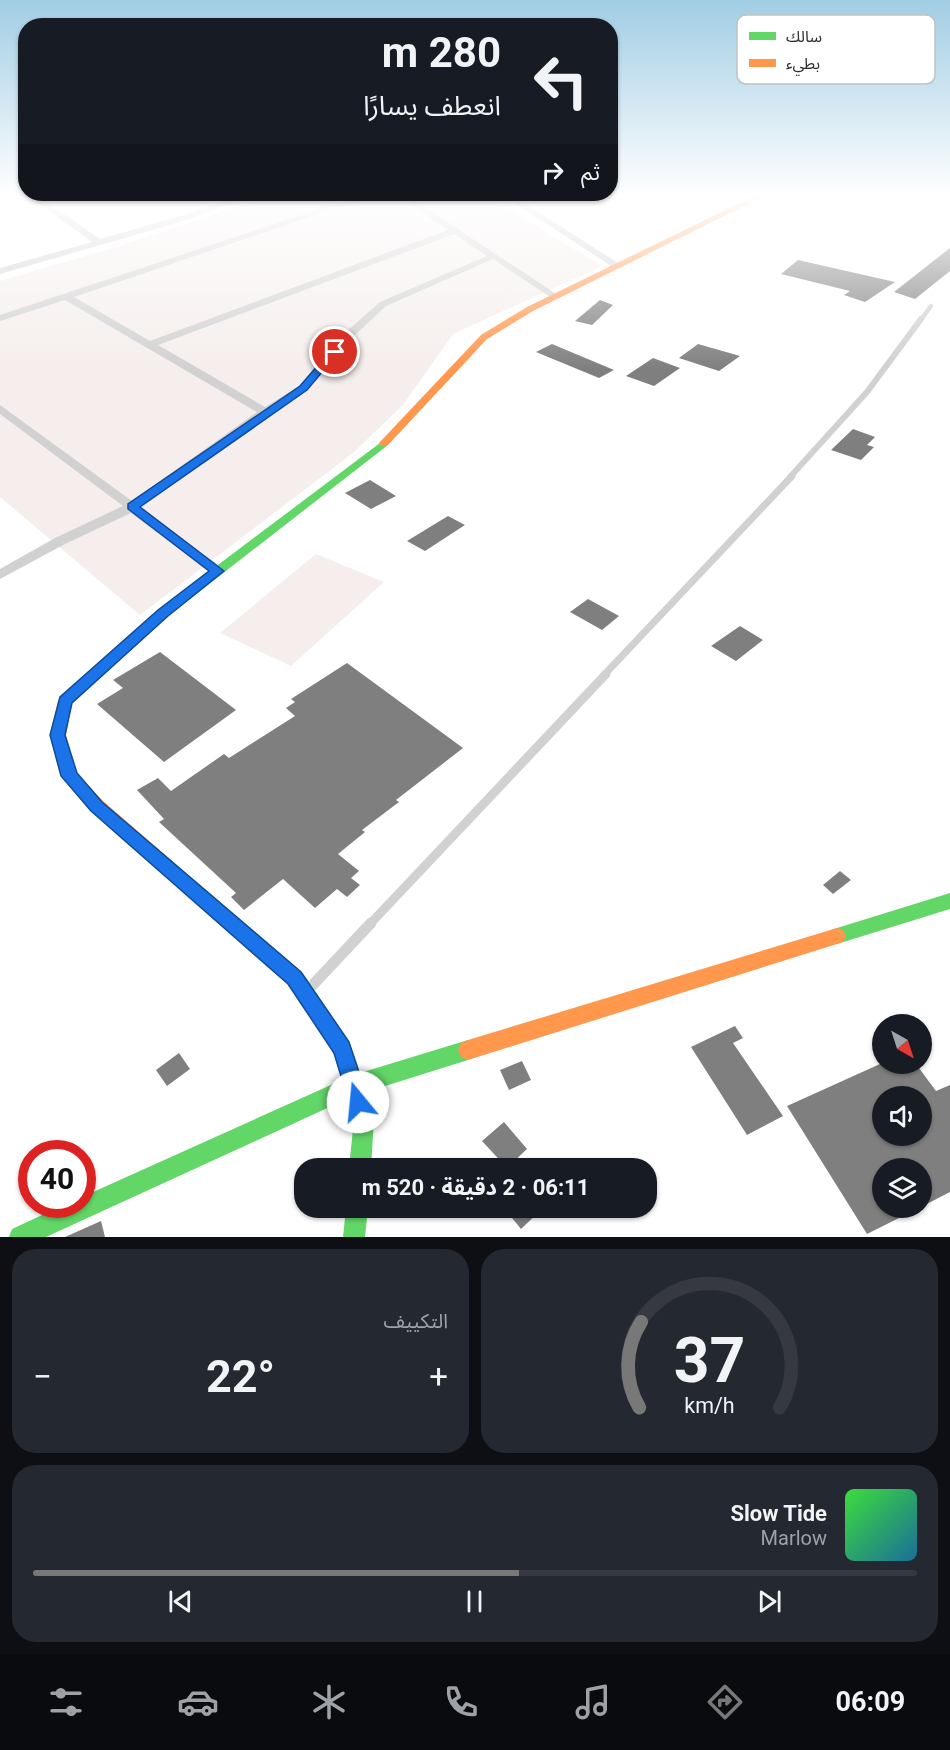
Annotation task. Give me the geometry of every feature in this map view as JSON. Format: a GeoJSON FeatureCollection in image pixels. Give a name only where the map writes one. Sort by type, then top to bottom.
{"type":"FeatureCollection","features":[{"type":"Feature","properties":{"kind":"street"},"geometry":{"type":"LineString","coordinates":[[0,271],[65,253]]}},
{"type":"Feature","properties":{"kind":"street"},"geometry":{"type":"LineString","coordinates":[[0,318],[196,253]]}},
{"type":"Feature","properties":{"kind":"street"},"geometry":{"type":"LineString","coordinates":[[149,345],[396,253]]}},
{"type":"Feature","properties":{"kind":"street"},"geometry":{"type":"LineString","coordinates":[[487,253],[556,297]]}},
{"type":"Feature","properties":{"kind":"street"},"geometry":{"type":"LineString","coordinates":[[597,253],[619,267]]}},
{"type":"Feature","properties":{"kind":"street"},"geometry":{"type":"LineString","coordinates":[[361,1158],[364,1119],[342,1048],[295,978],[97,806],[69,776],[58,735],[65,700],[163,613],[378,450],[484,337],[530,309],[648,253]]}},
{"type":"Feature","properties":{"kind":"street"},"geometry":{"type":"LineString","coordinates":[[0,574],[60,541],[132,507],[265,412],[303,388],[350,334],[383,304],[492,256]]}},
{"type":"Feature","properties":{"kind":"street"},"geometry":{"type":"LineString","coordinates":[[66,296],[265,412]]}},
{"type":"Feature","properties":{"kind":"street"},"geometry":{"type":"LineString","coordinates":[[0,408],[217,571]]}},
{"type":"Feature","properties":{"kind":"street"},"geometry":{"type":"LineString","coordinates":[[20,1237],[354,1085],[950,901]]}},
{"type":"Feature","properties":{"kind":"street"},"geometry":{"type":"LineString","coordinates":[[354,1237],[356,1218]]}},
{"type":"Feature","properties":{"kind":"lane"},"geometry":{"type":"LineString","coordinates":[[305,993],[790,478],[867,392],[931,306]]}},
{"type":"Feature","properties":{"kind":"shaded area"},"geometry":{"type":"Polygon","coordinates":[[[97,253],[580,253],[602,266],[453,334],[403,405],[353,453],[140,615],[0,497],[0,281],[97,253]]]}},
{"type":"Feature","properties":{"kind":"shaded area"},"geometry":{"type":"Polygon","coordinates":[[[316,554],[384,582],[291,666],[220,633],[316,554]]]}},
{"type":"Feature","properties":{"kind":"building"},"geometry":{"type":"Polygon","coordinates":[[[944,253],[950,253],[950,271],[915,299],[894,292],[944,253]]]}},
{"type":"Feature","properties":{"kind":"building"},"geometry":{"type":"Polygon","coordinates":[[[798,260],[895,282],[865,302],[844,295],[850,291],[781,274],[798,260]]]}},
{"type":"Feature","properties":{"kind":"building"},"geometry":{"type":"Polygon","coordinates":[[[600,300],[613,305],[592,325],[575,321],[600,300]]]}},
{"type":"Feature","properties":{"kind":"building"},"geometry":{"type":"Polygon","coordinates":[[[552,344],[614,370],[599,378],[536,352],[552,344]]]}},
{"type":"Feature","properties":{"kind":"building"},"geometry":{"type":"Polygon","coordinates":[[[698,344],[740,356],[719,371],[679,358],[698,344]]]}},
{"type":"Feature","properties":{"kind":"building"},"geometry":{"type":"Polygon","coordinates":[[[653,358],[680,368],[654,386],[626,376],[653,358]]]}},
{"type":"Feature","properties":{"kind":"building"},"geometry":{"type":"Polygon","coordinates":[[[853,429],[875,437],[867,445],[874,447],[861,460],[831,450],[853,429]]]}},
{"type":"Feature","properties":{"kind":"building"},"geometry":{"type":"Polygon","coordinates":[[[370,480],[396,496],[371,509],[345,493],[370,480]]]}},
{"type":"Feature","properties":{"kind":"building"},"geometry":{"type":"Polygon","coordinates":[[[448,516],[465,525],[425,551],[407,541],[448,516]]]}},
{"type":"Feature","properties":{"kind":"building"},"geometry":{"type":"Polygon","coordinates":[[[588,599],[619,616],[602,630],[570,612],[588,599]]]}},
{"type":"Feature","properties":{"kind":"building"},"geometry":{"type":"Polygon","coordinates":[[[740,626],[763,640],[736,661],[711,646],[740,626]]]}},
{"type":"Feature","properties":{"kind":"building"},"geometry":{"type":"Polygon","coordinates":[[[160,652],[236,710],[164,762],[97,704],[123,688],[113,680],[160,652]]]}},
{"type":"Feature","properties":{"kind":"building"},"geometry":{"type":"Polygon","coordinates":[[[347,663],[463,748],[396,800],[399,802],[362,830],[365,832],[338,854],[359,871],[351,878],[360,885],[347,897],[337,889],[315,908],[283,879],[244,910],[231,897],[236,893],[159,822],[164,819],[137,790],[158,778],[171,791],[224,754],[229,758],[295,716],[286,708],[295,702],[291,699],[347,663]]]}},
{"type":"Feature","properties":{"kind":"building"},"geometry":{"type":"Polygon","coordinates":[[[840,871],[851,880],[833,894],[823,885],[840,871]]]}},
{"type":"Feature","properties":{"kind":"building"},"geometry":{"type":"Polygon","coordinates":[[[735,1026],[743,1038],[733,1043],[783,1116],[747,1135],[691,1047],[735,1026]]]}},
{"type":"Feature","properties":{"kind":"building"},"geometry":{"type":"Polygon","coordinates":[[[179,1053],[190,1069],[167,1086],[156,1070],[179,1053]]]}},
{"type":"Feature","properties":{"kind":"building"},"geometry":{"type":"Polygon","coordinates":[[[522,1061],[531,1080],[509,1090],[500,1070],[522,1061]]]}},
{"type":"Feature","properties":{"kind":"building"},"geometry":{"type":"Polygon","coordinates":[[[872,1068],[872,1074],[923,1074],[936,1091],[950,1085],[950,1192],[932,1201],[932,1158],[872,1158],[872,1218],[899,1218],[867,1234],[787,1106],[872,1068]]]}},
{"type":"Feature","properties":{"kind":"building"},"geometry":{"type":"Polygon","coordinates":[[[504,1122],[527,1149],[518,1158],[498,1158],[482,1141],[504,1122]]]}},
{"type":"Feature","properties":{"kind":"building"},"geometry":{"type":"Polygon","coordinates":[[[512,1218],[533,1218],[521,1229],[512,1218]]]}},
{"type":"Feature","properties":{"kind":"building"},"geometry":{"type":"Polygon","coordinates":[[[101,1221],[105,1237],[65,1237],[101,1221]]]}},
{"type":"Feature","properties":{"kind":"traffic: fast"},"geometry":{"type":"LineString","coordinates":[[84,684],[163,613],[384,443]]}},
{"type":"Feature","properties":{"kind":"traffic: fast"},"geometry":{"type":"LineString","coordinates":[[165,865],[295,978],[342,1048],[364,1119],[361,1158]]}},
{"type":"Feature","properties":{"kind":"traffic: fast"},"geometry":{"type":"LineString","coordinates":[[837,936],[950,901]]}},
{"type":"Feature","properties":{"kind":"traffic: fast"},"geometry":{"type":"LineString","coordinates":[[20,1237],[354,1085],[468,1050]]}},
{"type":"Feature","properties":{"kind":"traffic: fast"},"geometry":{"type":"LineString","coordinates":[[354,1237],[356,1218]]}},
{"type":"Feature","properties":{"kind":"traffic: slow"},"geometry":{"type":"LineString","coordinates":[[384,443],[484,337],[530,309],[645,253]]}},
{"type":"Feature","properties":{"kind":"traffic: slow"},"geometry":{"type":"LineString","coordinates":[[84,684],[65,701],[58,735],[69,776],[97,806],[165,865]]}},
{"type":"Feature","properties":{"kind":"traffic: slow"},"geometry":{"type":"LineString","coordinates":[[468,1050],[837,936]]}},
{"type":"Feature","properties":{"kind":"route"},"geometry":{"type":"LineString","coordinates":[[335,352],[303,388],[265,412],[132,507],[217,571],[163,613],[65,700],[58,735],[69,776],[97,806],[295,978],[342,1048],[358,1102]]}}]}
